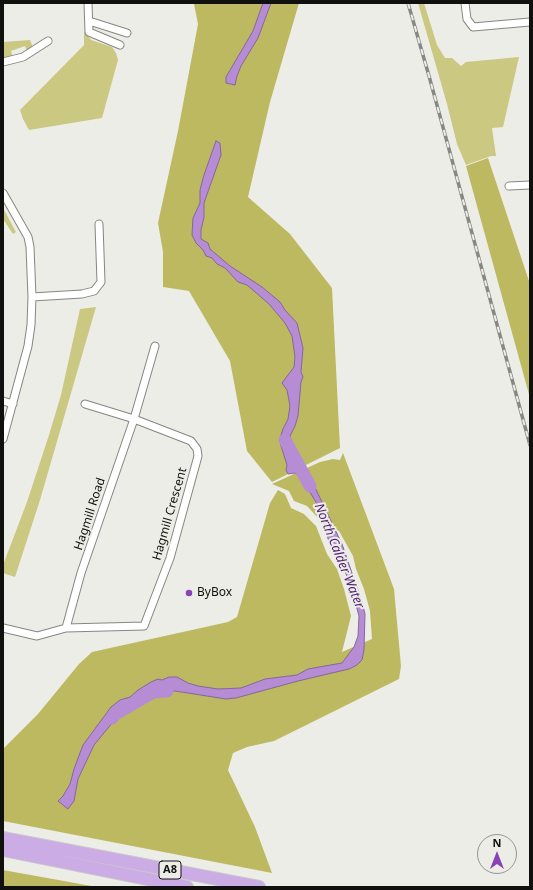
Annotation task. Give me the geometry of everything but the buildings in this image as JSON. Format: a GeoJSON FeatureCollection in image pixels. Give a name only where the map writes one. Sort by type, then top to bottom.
{"type":"FeatureCollection","features":[{"type":"Feature","properties":{"kind":"highway","name":"A8"},"geometry":{"type":"LineString","coordinates":[[3,838],[259,887]]}},
{"type":"Feature","properties":{"kind":"highway","name":"A8"},"geometry":{"type":"LineString","coordinates":[[3,850],[187,887]]}},
{"type":"Feature","properties":{"kind":"street"},"geometry":{"type":"LineString","coordinates":[[88,3],[89,32],[120,45]]}},
{"type":"Feature","properties":{"kind":"street"},"geometry":{"type":"LineString","coordinates":[[465,3],[467,19],[473,27],[530,22]]}},
{"type":"Feature","properties":{"kind":"street"},"geometry":{"type":"LineString","coordinates":[[89,21],[127,33]]}},
{"type":"Feature","properties":{"kind":"street"},"geometry":{"type":"LineString","coordinates":[[3,62],[23,57],[48,41]]}},
{"type":"Feature","properties":{"kind":"street"},"geometry":{"type":"LineString","coordinates":[[509,186],[530,185]]}},
{"type":"Feature","properties":{"kind":"street"},"geometry":{"type":"LineString","coordinates":[[3,193],[28,237],[30,247],[32,297],[31,325],[28,346],[3,439]]}},
{"type":"Feature","properties":{"kind":"street"},"geometry":{"type":"LineString","coordinates":[[32,297],[82,294],[94,291],[101,282],[98,224]]}},
{"type":"Feature","properties":{"kind":"street","name":"Hagmill Road"},"geometry":{"type":"LineString","coordinates":[[66,628],[82,573],[134,419],[154,346]]}},
{"type":"Feature","properties":{"kind":"street"},"geometry":{"type":"LineString","coordinates":[[3,401],[13,404]]}},
{"type":"Feature","properties":{"kind":"street","name":"Hagmill Crescent"},"geometry":{"type":"LineString","coordinates":[[66,628],[144,626],[170,558],[198,456],[197,449],[191,441],[134,419],[85,404]]}},
{"type":"Feature","properties":{"kind":"street"},"geometry":{"type":"LineString","coordinates":[[3,628],[37,636],[66,628]]}},
{"type":"Feature","properties":{"kind":"shaded area"},"geometry":{"type":"Polygon","coordinates":[[[191,3],[299,3],[270,102],[248,197],[290,234],[332,288],[340,448],[272,482],[247,451],[230,361],[189,291],[163,287],[163,252],[158,223],[178,131],[198,24],[194,4],[191,3]]]}},
{"type":"Feature","properties":{"kind":"shaded area"},"geometry":{"type":"Polygon","coordinates":[[[418,3],[424,3],[437,45],[445,58],[452,58],[461,66],[466,62],[519,57],[503,127],[492,128],[496,156],[491,156],[466,165],[457,144],[418,3]]]}},
{"type":"Feature","properties":{"kind":"shaded area"},"geometry":{"type":"Polygon","coordinates":[[[84,31],[91,40],[112,47],[118,60],[102,118],[29,130],[20,110],[84,45],[84,31]]]}},
{"type":"Feature","properties":{"kind":"shaded area"},"geometry":{"type":"Polygon","coordinates":[[[30,40],[33,48],[27,51],[25,46],[11,51],[13,58],[3,60],[3,42],[30,40]]]}},
{"type":"Feature","properties":{"kind":"shaded area"},"geometry":{"type":"Polygon","coordinates":[[[488,158],[530,284],[530,398],[466,166],[488,158]]]}},
{"type":"Feature","properties":{"kind":"shaded area"},"geometry":{"type":"Polygon","coordinates":[[[3,208],[16,232],[13,234],[3,219],[3,208]]]}},
{"type":"Feature","properties":{"kind":"shaded area"},"geometry":{"type":"Polygon","coordinates":[[[96,307],[40,500],[15,577],[3,573],[3,565],[27,502],[49,435],[61,395],[80,309],[96,307]]]}},
{"type":"Feature","properties":{"kind":"shaded area"},"geometry":{"type":"Polygon","coordinates":[[[343,453],[394,589],[401,666],[399,679],[274,741],[247,747],[233,753],[228,770],[255,827],[272,873],[3,821],[3,749],[38,714],[79,664],[92,652],[228,622],[237,617],[270,503],[278,490],[285,494],[291,508],[304,514],[316,526],[327,554],[337,569],[351,616],[342,652],[372,639],[370,611],[364,589],[356,569],[353,556],[339,531],[319,519],[307,506],[294,501],[289,491],[272,484],[320,462],[333,459],[340,460],[343,453]]]}},
{"type":"Feature","properties":{"kind":"shaded area"},"geometry":{"type":"Polygon","coordinates":[[[3,870],[97,887],[3,887],[3,870]]]}},
{"type":"Feature","properties":{"kind":"water"},"geometry":{"type":"Polygon","coordinates":[[[263,3],[271,3],[258,38],[241,66],[235,85],[226,83],[226,77],[253,31],[263,3]]]}},
{"type":"Feature","properties":{"kind":"water"},"geometry":{"type":"Polygon","coordinates":[[[216,141],[220,143],[221,155],[204,203],[201,239],[208,243],[210,249],[230,266],[262,287],[280,302],[297,323],[303,348],[301,372],[303,377],[301,382],[298,416],[290,436],[293,448],[294,463],[295,467],[310,477],[342,544],[365,614],[364,650],[362,660],[357,665],[349,669],[236,698],[226,699],[175,691],[143,694],[118,716],[94,745],[78,779],[74,801],[68,809],[58,801],[63,796],[70,784],[83,745],[111,707],[120,700],[130,697],[151,682],[169,677],[177,677],[198,686],[218,689],[241,688],[265,679],[297,675],[308,669],[342,663],[354,647],[358,636],[359,616],[353,594],[343,565],[335,557],[329,542],[320,509],[301,477],[295,473],[288,474],[286,470],[287,465],[280,438],[288,419],[290,406],[287,390],[282,383],[294,367],[295,357],[292,336],[285,323],[269,304],[247,285],[238,282],[225,268],[217,264],[212,258],[206,256],[192,235],[193,218],[200,203],[200,190],[216,141]]]}},
{"type":"Feature","properties":{"kind":"waterway","name":"North Calder Water"},"geometry":{"type":"LineString","coordinates":[[285,440],[310,486]]}},
{"type":"Feature","properties":{"kind":"waterway","name":"North Calder Water"},"geometry":{"type":"LineString","coordinates":[[112,718],[115,714],[153,692],[167,691]]}},
{"type":"Feature","properties":{"kind":"railway"},"geometry":{"type":"LineString","coordinates":[[408,3],[530,445]]}},
{"type":"Feature","properties":{"kind":"place","name":"ByBox"},"geometry":{"type":"Point","coordinates":[189,593]}}]}
